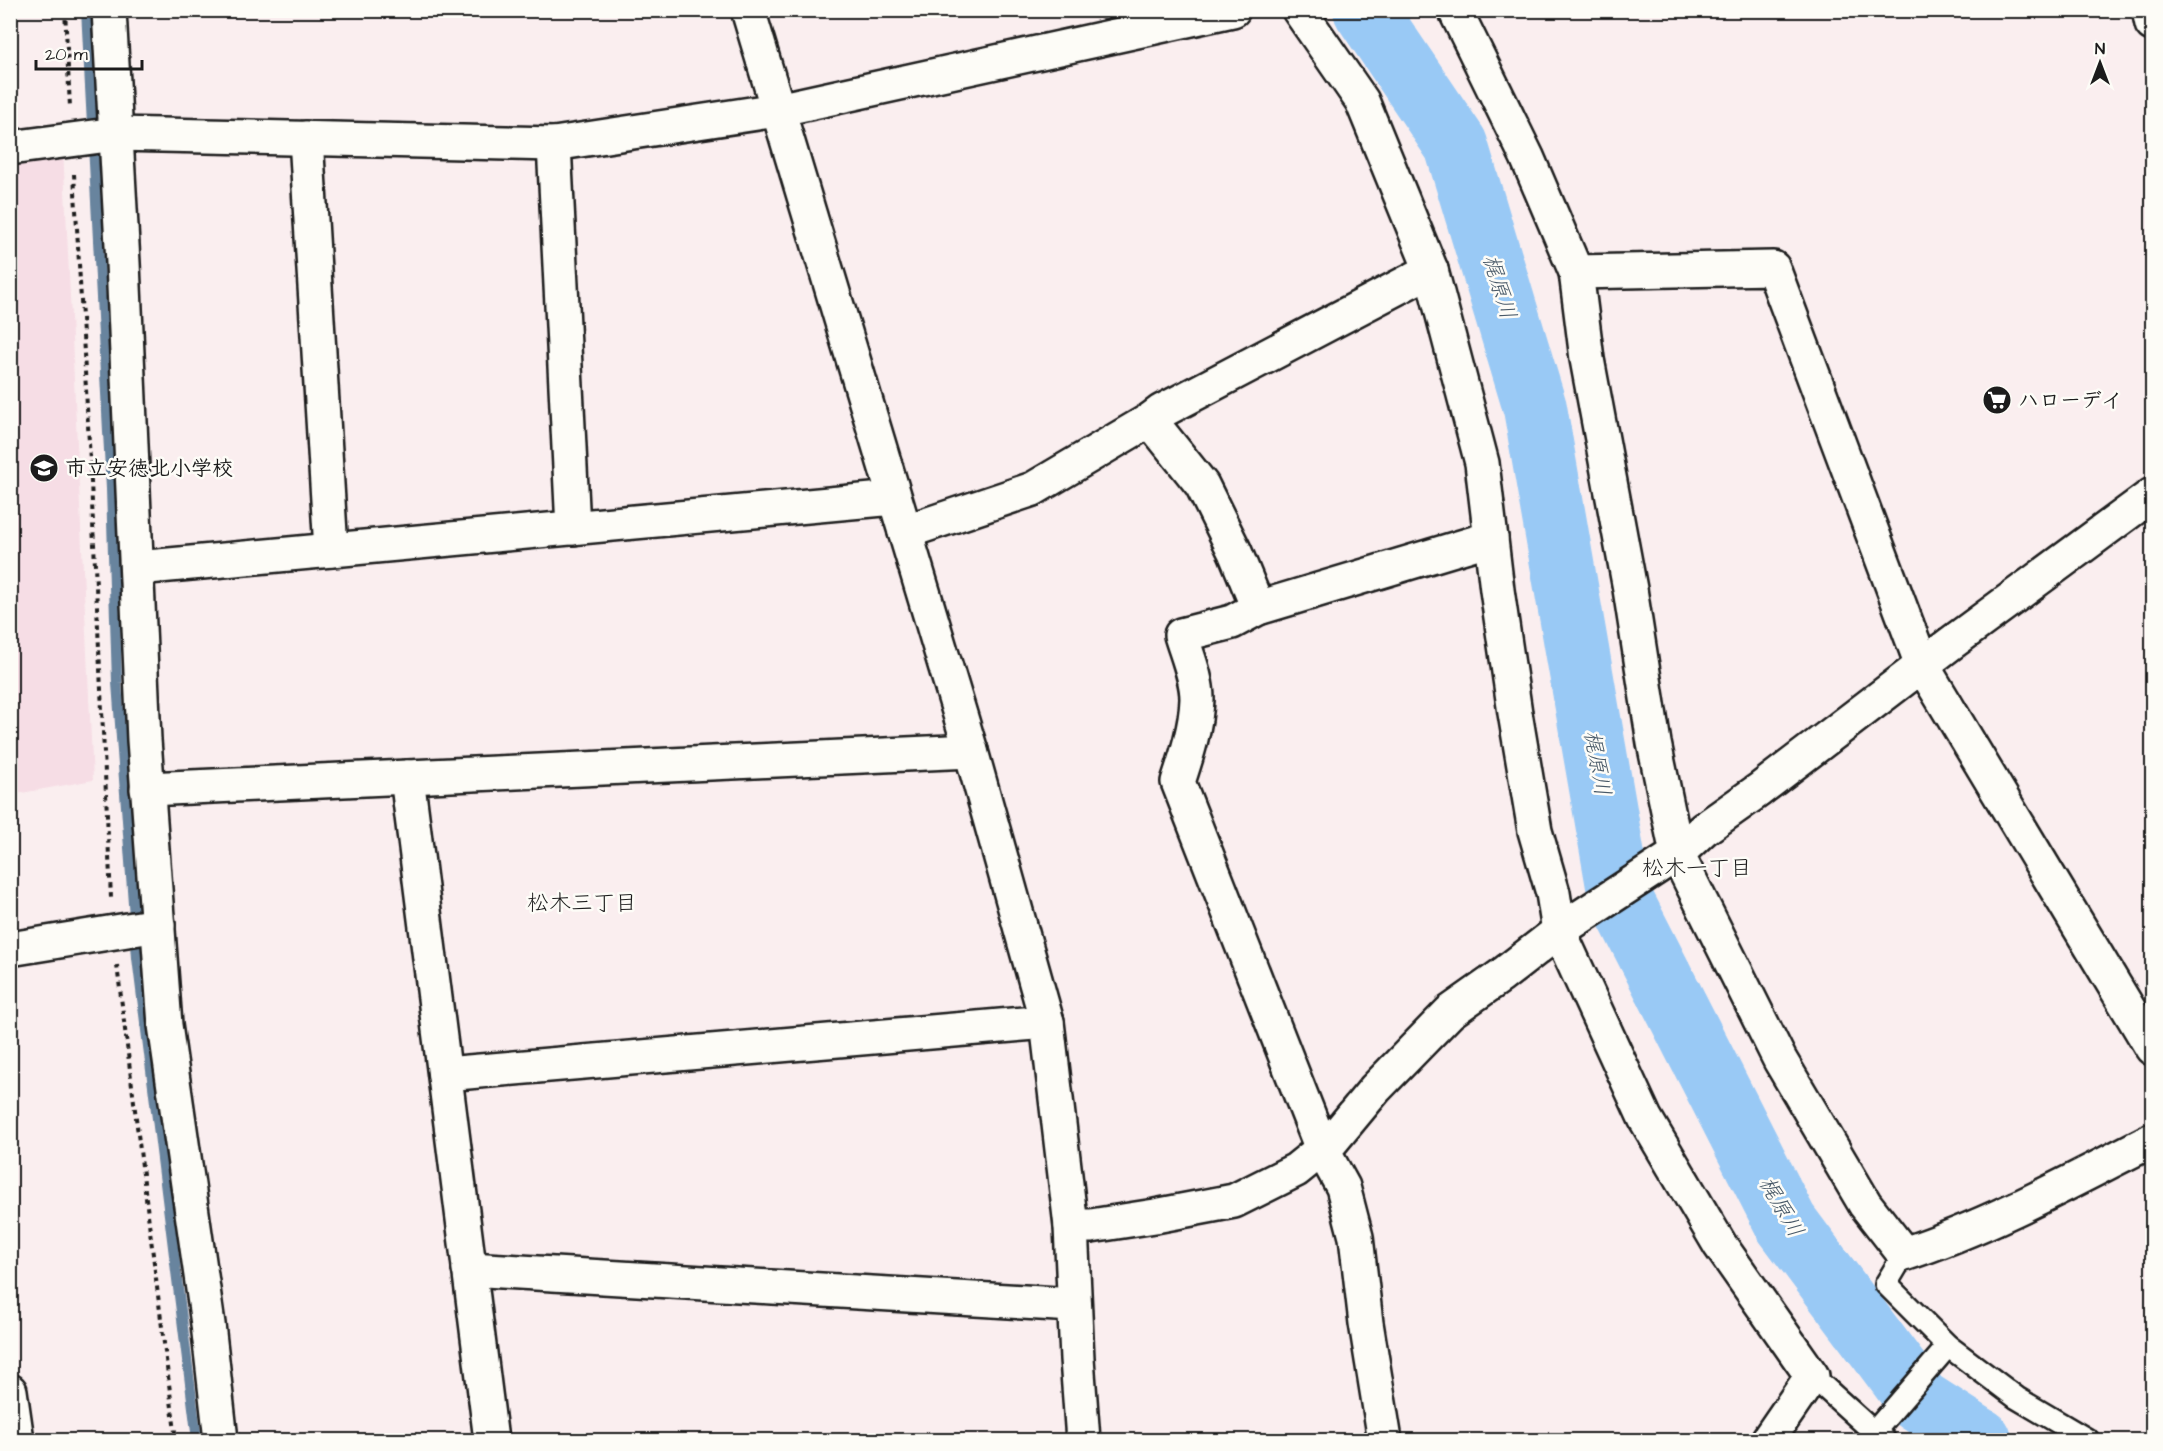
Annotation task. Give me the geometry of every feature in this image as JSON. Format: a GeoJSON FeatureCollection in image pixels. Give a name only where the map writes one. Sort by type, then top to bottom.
{"type":"FeatureCollection","features":[{"type":"Feature","properties":{"kind":"street"},"geometry":{"type":"LineString","coordinates":[[109,10],[147,789],[165,1025],[208,1324],[221,1440]]}},
{"type":"Feature","properties":{"kind":"street"},"geometry":{"type":"LineString","coordinates":[[748,10],[970,751],[1047,1022],[1071,1226],[1083,1440]]}},
{"type":"Feature","properties":{"kind":"street"},"geometry":{"type":"LineString","coordinates":[[10,148],[116,134],[554,144],[777,110],[1233,10]]}},
{"type":"Feature","properties":{"kind":"street"},"geometry":{"type":"LineString","coordinates":[[1299,10],[1362,101],[1431,270],[1482,463],[1509,668],[1535,831],[1553,893],[1559,931],[1645,1118],[1720,1245],[1812,1376],[1768,1440]]}},
{"type":"Feature","properties":{"kind":"street"},"geometry":{"type":"LineString","coordinates":[[1455,10],[1527,157],[1576,272],[1587,360],[1630,589],[1654,743],[1677,854],[1780,1060],[1865,1204],[1904,1254],[1947,1240],[2152,1140]]}},
{"type":"Feature","properties":{"kind":"street"},"geometry":{"type":"LineString","coordinates":[[2149,10],[2152,24]]}},
{"type":"Feature","properties":{"kind":"street"},"geometry":{"type":"LineString","coordinates":[[306,138],[330,550]]}},
{"type":"Feature","properties":{"kind":"street"},"geometry":{"type":"LineString","coordinates":[[554,144],[573,528]]}},
{"type":"Feature","properties":{"kind":"street"},"geometry":{"type":"LineString","coordinates":[[1576,272],[1773,267],[1922,665],[2152,1048]]}},
{"type":"Feature","properties":{"kind":"street"},"geometry":{"type":"LineString","coordinates":[[905,532],[1033,489],[1162,411],[1431,270]]}},
{"type":"Feature","properties":{"kind":"street"},"geometry":{"type":"LineString","coordinates":[[1150,420],[1202,485],[1221,521],[1258,608]]}},
{"type":"Feature","properties":{"kind":"street"},"geometry":{"type":"LineString","coordinates":[[1071,1226],[1091,1226],[1144,1218],[1234,1201],[1296,1170],[1330,1142],[1374,1089],[1450,1012],[1502,976],[1559,931],[1677,854],[1704,829],[2152,495]]}},
{"type":"Feature","properties":{"kind":"street"},"geometry":{"type":"LineString","coordinates":[[137,568],[894,498]]}},
{"type":"Feature","properties":{"kind":"street"},"geometry":{"type":"LineString","coordinates":[[1385,1440],[1366,1323],[1356,1237],[1343,1187],[1322,1149],[1178,782],[1194,723],[1197,697],[1181,635],[1232,622],[1258,608],[1491,537]]}},
{"type":"Feature","properties":{"kind":"street"},"geometry":{"type":"LineString","coordinates":[[147,789],[970,751]]}},
{"type":"Feature","properties":{"kind":"street"},"geometry":{"type":"LineString","coordinates":[[407,777],[491,1440]]}},
{"type":"Feature","properties":{"kind":"street"},"geometry":{"type":"LineString","coordinates":[[10,949],[158,925]]}},
{"type":"Feature","properties":{"kind":"street"},"geometry":{"type":"LineString","coordinates":[[445,1074],[1047,1022]]}},
{"type":"Feature","properties":{"kind":"street"},"geometry":{"type":"LineString","coordinates":[[469,1269],[1074,1305]]}},
{"type":"Feature","properties":{"kind":"street"},"geometry":{"type":"LineString","coordinates":[[10,1391],[17,1440]]}},
{"type":"Feature","properties":{"kind":"lane"},"geometry":{"type":"LineString","coordinates":[[1904,1254],[1886,1284],[1945,1349],[2017,1398],[2088,1440]]}},
{"type":"Feature","properties":{"kind":"lane"},"geometry":{"type":"LineString","coordinates":[[1812,1376],[1880,1432],[1945,1349]]}},
{"type":"Feature","properties":{"kind":"shaded area","name":"市立安徳北小学校"},"geometry":{"type":"Polygon","coordinates":[[[63,148],[93,780],[11,795],[10,155],[63,148]]]}},
{"type":"Feature","properties":{"kind":"waterway"},"geometry":{"type":"LineString","coordinates":[[86,10],[111,489],[117,683],[137,958],[197,1440]]}},
{"type":"Feature","properties":{"kind":"waterway","name":"梶原川"},"geometry":{"type":"LineString","coordinates":[[1365,10],[1456,145],[1535,408],[1620,897],[1786,1223],[1919,1401],[1980,1440]]}},
{"type":"Feature","properties":{"kind":"place","name":"ハローデイ"},"geometry":{"type":"Point","coordinates":[1997,400]}},
{"type":"Feature","properties":{"kind":"place","name":"市立安徳北小学校"},"geometry":{"type":"Point","coordinates":[44,468]}},
{"type":"Feature","properties":{"kind":"district","name":"松木一丁目"},"geometry":{"type":"Point","coordinates":[1697,868]}},
{"type":"Feature","properties":{"kind":"district","name":"松木三丁目"},"geometry":{"type":"Point","coordinates":[582,903]}}]}
